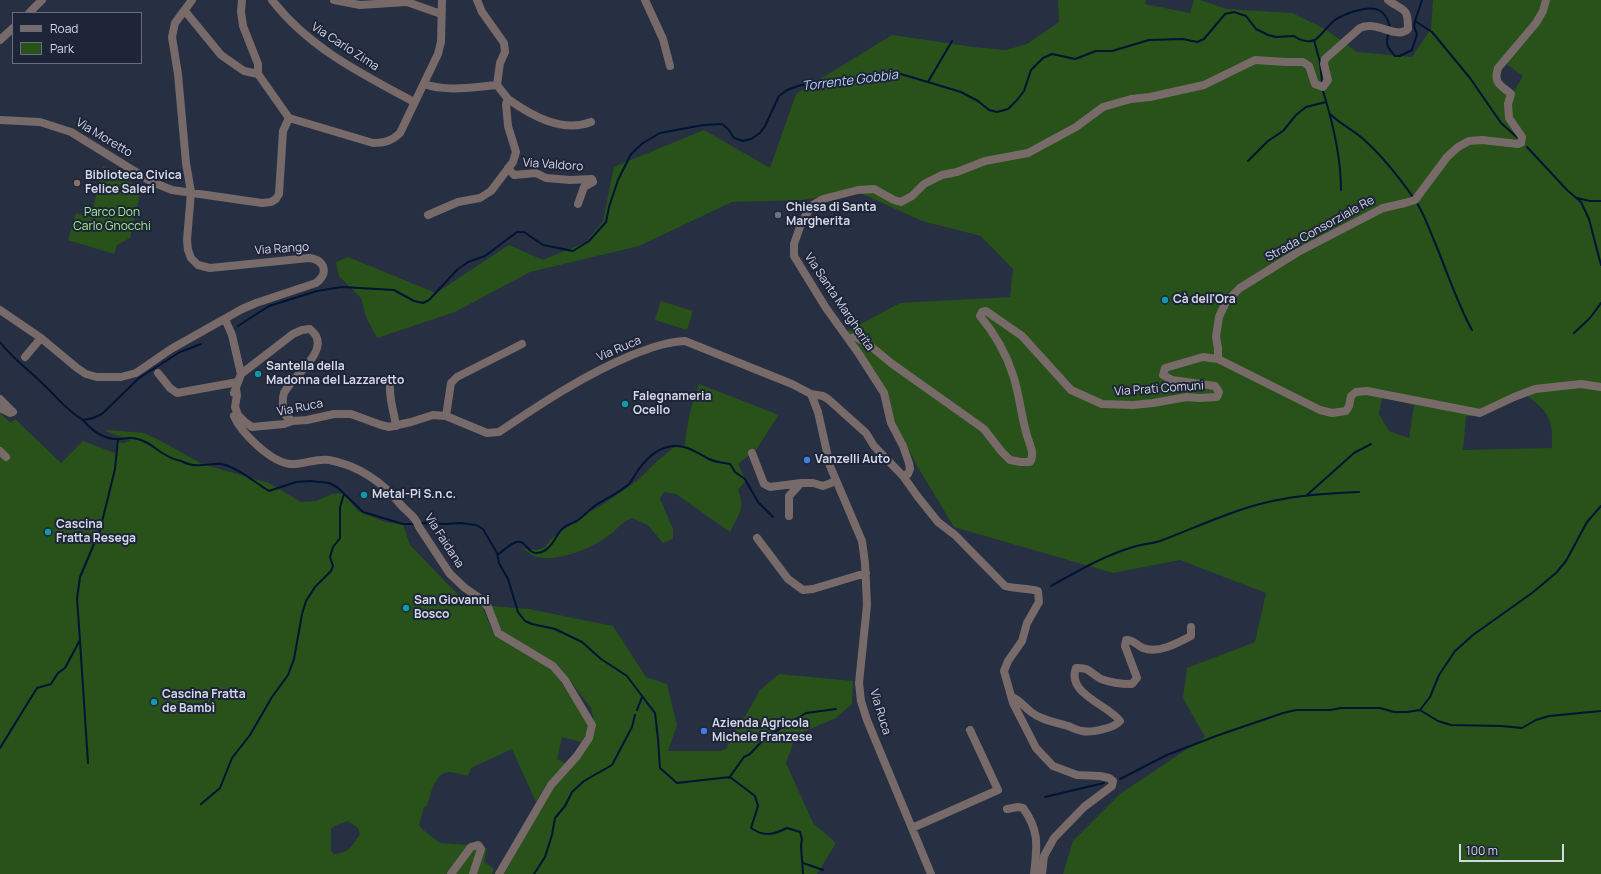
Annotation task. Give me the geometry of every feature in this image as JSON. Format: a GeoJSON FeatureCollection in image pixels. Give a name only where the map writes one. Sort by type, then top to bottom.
{"type":"FeatureCollection","features":[{"type":"Feature","properties":{"kind":"street"},"geometry":{"type":"LineString","coordinates":[[30,12],[42,0]]}},
{"type":"Feature","properties":{"kind":"street","name":"Via Rango"},"geometry":{"type":"LineString","coordinates":[[192,0],[175,23],[172,37],[178,74],[186,163],[191,192],[187,240],[191,258],[198,265],[210,268],[309,258],[317,259],[322,263],[324,271],[322,278],[316,283],[256,303],[225,320]]}},
{"type":"Feature","properties":{"kind":"street"},"geometry":{"type":"LineString","coordinates":[[242,0],[241,12],[243,26],[258,64],[258,74],[288,118],[373,143],[381,143],[395,139],[400,133],[424,84],[438,54],[441,42],[442,0]]}},
{"type":"Feature","properties":{"kind":"street","name":"Via Carlo Zima"},"geometry":{"type":"LineString","coordinates":[[272,0],[300,32],[322,48],[352,69],[414,102]]}},
{"type":"Feature","properties":{"kind":"street"},"geometry":{"type":"LineString","coordinates":[[334,0],[360,5],[407,2],[441,14]]}},
{"type":"Feature","properties":{"kind":"street"},"geometry":{"type":"LineString","coordinates":[[477,0],[482,12],[504,43],[505,52],[500,63],[498,85],[508,99],[525,111],[538,117],[568,126],[581,126],[591,122]]}},
{"type":"Feature","properties":{"kind":"street"},"geometry":{"type":"LineString","coordinates":[[645,0],[664,39],[670,66]]}},
{"type":"Feature","properties":{"kind":"street","name":"Via Santa Margherita"},"geometry":{"type":"LineString","coordinates":[[903,476],[908,474],[910,469],[909,463],[903,446],[891,423],[884,393],[850,341],[826,308],[794,256],[794,244],[805,214],[811,206],[822,199],[858,190],[874,189],[894,200],[901,202],[912,196],[924,184],[942,175],[957,172],[984,161],[1028,154],[1076,126],[1102,107],[1132,98],[1150,97],[1204,85],[1256,60],[1303,62],[1309,66],[1315,84],[1323,87],[1328,80],[1324,64],[1325,59],[1360,28],[1366,25],[1391,31],[1405,32],[1408,30],[1408,17],[1405,10],[1388,0]]}},
{"type":"Feature","properties":{"kind":"street","name":"Strada Consorziale Re"},"geometry":{"type":"LineString","coordinates":[[1218,359],[1216,337],[1219,317],[1226,302],[1240,288],[1298,252],[1383,208],[1415,200],[1448,157],[1458,147],[1469,141],[1482,140],[1518,144],[1521,143],[1522,137],[1509,118],[1508,104],[1512,94],[1502,88],[1498,82],[1496,74],[1498,68],[1536,23],[1543,11],[1546,0]]}},
{"type":"Feature","properties":{"kind":"street"},"geometry":{"type":"LineString","coordinates":[[185,11],[221,55],[244,71],[258,74]]}},
{"type":"Feature","properties":{"kind":"street"},"geometry":{"type":"LineString","coordinates":[[0,40],[12,29]]}},
{"type":"Feature","properties":{"kind":"street"},"geometry":{"type":"LineString","coordinates":[[424,84],[432,87],[450,88],[498,85]]}},
{"type":"Feature","properties":{"kind":"street","name":"Via Valdoro"},"geometry":{"type":"LineString","coordinates":[[428,215],[458,202],[480,198],[491,191],[513,162],[516,152],[508,126],[506,104],[508,99]]}},
{"type":"Feature","properties":{"kind":"street"},"geometry":{"type":"LineString","coordinates":[[191,192],[262,203],[271,202],[276,199],[279,194],[280,185],[283,131],[288,118]]}},
{"type":"Feature","properties":{"kind":"street","name":"Via Moretto"},"geometry":{"type":"LineString","coordinates":[[0,120],[40,122],[72,132],[152,182],[166,188],[191,192]]}},
{"type":"Feature","properties":{"kind":"street","name":"Via Valdoro"},"geometry":{"type":"LineString","coordinates":[[508,168],[514,175],[536,174],[546,178],[570,180],[592,179],[593,182],[584,187],[578,204]]}},
{"type":"Feature","properties":{"kind":"street"},"geometry":{"type":"LineString","coordinates":[[0,310],[41,338],[76,368],[86,374],[97,377],[121,377],[136,373],[171,349],[225,320],[232,335],[241,374],[293,334],[302,330],[310,329],[316,336],[318,344],[316,353],[284,393],[284,414],[292,421]]}},
{"type":"Feature","properties":{"kind":"street","name":"Via Prati Comuni"},"geometry":{"type":"LineString","coordinates":[[850,341],[852,338],[856,337],[868,344],[891,363],[984,429],[1010,460],[1021,462],[1030,462],[1033,454],[1026,434],[1014,376],[999,341],[980,316],[982,312],[986,310],[1022,336],[1071,390],[1102,404],[1133,405],[1187,397],[1217,397],[1219,392],[1215,386],[1172,380],[1163,375],[1165,368],[1203,357],[1218,359],[1320,410],[1332,413],[1346,410],[1349,406],[1351,396],[1356,392],[1367,391],[1480,413],[1535,389],[1581,384],[1601,387]]}},
{"type":"Feature","properties":{"kind":"street"},"geometry":{"type":"LineString","coordinates":[[25,357],[41,338]]}},
{"type":"Feature","properties":{"kind":"street","name":"Via Ruca"},"geometry":{"type":"LineString","coordinates":[[237,386],[235,407],[238,415],[252,427],[288,424],[292,421],[307,420],[334,414],[351,414],[381,425],[396,426],[433,415],[446,416],[486,433],[499,432],[576,382],[612,364],[652,347],[671,342],[685,341],[792,384],[811,394],[828,398],[866,433],[874,446],[903,476]]}},
{"type":"Feature","properties":{"kind":"street"},"geometry":{"type":"LineString","coordinates":[[446,416],[451,383],[457,377],[522,344]]}},
{"type":"Feature","properties":{"kind":"street"},"geometry":{"type":"LineString","coordinates":[[158,373],[170,388],[177,393],[237,386]]}},
{"type":"Feature","properties":{"kind":"street","name":"Via Faidana"},"geometry":{"type":"LineString","coordinates":[[241,374],[233,397],[232,408],[234,418],[257,446],[275,458],[289,464],[301,464],[324,459],[339,463],[372,476],[418,523],[450,574],[465,588],[481,599],[488,607],[498,633],[554,666],[565,680],[592,725],[589,738],[577,756],[551,785],[499,874]]}},
{"type":"Feature","properties":{"kind":"street"},"geometry":{"type":"LineString","coordinates":[[390,384],[389,397],[396,426]]}},
{"type":"Feature","properties":{"kind":"street","name":"Via Ruca"},"geometry":{"type":"LineString","coordinates":[[811,394],[818,412],[828,458],[836,481],[862,541],[866,573],[867,605],[859,683],[861,702],[930,874]]}},
{"type":"Feature","properties":{"kind":"street"},"geometry":{"type":"LineString","coordinates":[[0,399],[13,412],[10,413],[0,408]]}},
{"type":"Feature","properties":{"kind":"street"},"geometry":{"type":"LineString","coordinates":[[752,453],[764,484],[770,487],[801,483],[813,483],[823,486],[836,481]]}},
{"type":"Feature","properties":{"kind":"street"},"geometry":{"type":"LineString","coordinates":[[903,476],[938,522],[955,536],[1005,586],[1038,592],[1039,602],[1027,623],[1022,641],[1008,661],[1004,671],[1006,684],[1013,703],[1036,748],[1053,766],[1076,775],[1100,776],[1109,778],[1113,781],[1112,786],[1084,807],[1054,838],[1044,856],[1042,874]]}},
{"type":"Feature","properties":{"kind":"street"},"geometry":{"type":"LineString","coordinates":[[789,516],[789,496],[801,483]]}},
{"type":"Feature","properties":{"kind":"street"},"geometry":{"type":"LineString","coordinates":[[757,538],[788,579],[803,590],[813,589],[866,573]]}},
{"type":"Feature","properties":{"kind":"street"},"geometry":{"type":"LineString","coordinates":[[1012,697],[1017,699],[1031,712],[1043,719],[1083,731],[1091,731],[1117,725],[1120,721],[1117,716],[1100,706],[1081,691],[1075,679],[1074,672],[1076,668],[1082,667],[1090,670],[1100,678],[1116,684],[1132,684],[1137,678],[1125,646],[1126,640],[1130,640],[1147,649],[1165,648],[1191,636],[1191,627]]}},
{"type":"Feature","properties":{"kind":"street"},"geometry":{"type":"LineString","coordinates":[[912,828],[998,790],[970,730]]}},
{"type":"Feature","properties":{"kind":"street"},"geometry":{"type":"LineString","coordinates":[[1007,809],[1018,807],[1023,808],[1033,826],[1037,843],[1034,874]]}},
{"type":"Feature","properties":{"kind":"street"},"geometry":{"type":"LineString","coordinates":[[451,874],[471,847],[478,845],[481,849],[473,874]]}},
{"type":"Feature","properties":{"kind":"green space"},"geometry":{"type":"Polygon","coordinates":[[[1058,0],[1146,0],[1145,4],[1190,13],[1194,0],[1200,0],[1227,9],[1292,13],[1325,29],[1357,52],[1412,57],[1431,29],[1433,0],[1601,0],[1601,874],[1063,874],[1073,841],[1120,794],[1205,737],[1183,698],[1187,668],[1255,642],[1266,593],[1180,560],[1113,573],[954,527],[916,464],[873,378],[844,333],[900,303],[1010,297],[1013,269],[981,236],[922,221],[856,191],[803,200],[732,202],[639,246],[530,272],[455,312],[377,338],[366,317],[361,298],[339,276],[336,262],[348,257],[436,293],[509,245],[543,260],[586,242],[603,221],[614,167],[704,130],[770,168],[796,94],[892,35],[974,47],[1006,50],[1027,44],[1059,22],[1058,0]],[[1505,63],[1499,70],[1499,81],[1514,91],[1523,76],[1505,63]],[[1526,395],[1481,416],[1466,416],[1463,450],[1552,448],[1552,430],[1548,417],[1540,406],[1526,395]],[[1382,398],[1379,414],[1389,431],[1409,438],[1414,405],[1382,398]]]}},
{"type":"Feature","properties":{"kind":"green space","name":"Parco Don Carlo Gnocchi"},"geometry":{"type":"Polygon","coordinates":[[[103,166],[141,189],[130,238],[117,245],[114,254],[68,240],[76,213],[91,217],[103,166]]]}},
{"type":"Feature","properties":{"kind":"green space"},"geometry":{"type":"Polygon","coordinates":[[[661,301],[693,311],[687,330],[655,320],[661,301]]]}},
{"type":"Feature","properties":{"kind":"green space"},"geometry":{"type":"Polygon","coordinates":[[[699,384],[774,413],[778,416],[756,450],[738,464],[746,480],[738,490],[741,507],[730,532],[676,494],[664,492],[660,499],[673,529],[673,539],[663,543],[648,525],[632,518],[592,546],[560,557],[540,558],[532,555],[522,548],[537,550],[545,547],[551,539],[588,512],[599,507],[637,481],[673,448],[685,445],[690,414],[699,384]]]}},
{"type":"Feature","properties":{"kind":"green space"},"geometry":{"type":"Polygon","coordinates":[[[0,413],[11,423],[15,419],[61,463],[83,441],[115,453],[117,442],[125,443],[130,440],[105,431],[109,430],[144,433],[202,464],[269,483],[301,502],[316,501],[332,494],[343,493],[358,511],[385,522],[403,525],[410,545],[467,604],[482,606],[494,635],[552,669],[587,721],[588,731],[581,742],[562,737],[557,759],[567,764],[548,782],[536,802],[512,749],[471,768],[468,776],[449,772],[440,776],[434,785],[427,806],[424,807],[419,825],[440,843],[469,845],[446,874],[0,874],[0,413]],[[348,821],[336,825],[331,829],[331,851],[334,854],[343,852],[350,848],[360,834],[358,828],[348,821]]]}},
{"type":"Feature","properties":{"kind":"green space"},"geometry":{"type":"Polygon","coordinates":[[[491,606],[529,609],[613,626],[646,677],[667,684],[677,725],[668,751],[721,751],[727,748],[732,733],[746,715],[760,690],[779,674],[853,681],[852,704],[836,718],[796,735],[786,763],[813,823],[836,843],[817,874],[504,874],[551,791],[595,725],[591,708],[557,664],[500,630],[491,606]]]}},
{"type":"Feature","properties":{"kind":"green space"},"geometry":{"type":"Polygon","coordinates":[[[487,848],[484,862],[494,869],[492,874],[476,874],[483,849],[487,848]]]}},
{"type":"Feature","properties":{"kind":"green space"},"geometry":{"type":"Polygon","coordinates":[[[473,849],[477,849],[470,874],[455,874],[473,849]]]}},
{"type":"Feature","properties":{"kind":"waterway","name":"Torrente Gobbia"},"geometry":{"type":"LineString","coordinates":[[1389,32],[1387,39],[1388,45],[1395,56],[1400,56],[1412,50],[1417,34],[1414,26],[1422,0]]}},
{"type":"Feature","properties":{"kind":"waterway","name":"Torrente Gobbia"},"geometry":{"type":"LineString","coordinates":[[238,326],[269,306],[317,291],[342,287],[394,290],[414,301],[423,303],[429,300],[457,270],[468,262],[485,256],[517,232],[524,232],[543,245],[573,251],[589,241],[606,222],[609,207],[618,180],[631,154],[643,143],[660,133],[703,125],[722,124],[728,129],[734,138],[743,141],[751,139],[760,133],[765,126],[779,96],[787,90],[801,85],[819,86],[901,74],[961,92],[978,101],[989,110],[997,112],[1008,109],[1017,100],[1024,91],[1031,70],[1043,58],[1052,54],[1075,59],[1096,51],[1112,51],[1149,40],[1183,39],[1197,42],[1204,39],[1225,14],[1234,12],[1246,16],[1256,29],[1268,35],[1276,37],[1294,36],[1301,40],[1307,41],[1315,40],[1332,22],[1338,18],[1349,13],[1369,8],[1380,11],[1388,20],[1390,28]]}},
{"type":"Feature","properties":{"kind":"waterway"},"geometry":{"type":"LineString","coordinates":[[1415,21],[1432,32],[1470,78],[1501,123],[1519,139]]}},
{"type":"Feature","properties":{"kind":"waterway"},"geometry":{"type":"LineString","coordinates":[[1314,40],[1320,62],[1322,82]]}},
{"type":"Feature","properties":{"kind":"waterway"},"geometry":{"type":"LineString","coordinates":[[928,82],[952,41]]}},
{"type":"Feature","properties":{"kind":"waterway"},"geometry":{"type":"LineString","coordinates":[[1323,91],[1336,140],[1340,165],[1341,190]]}},
{"type":"Feature","properties":{"kind":"waterway"},"geometry":{"type":"LineString","coordinates":[[1248,161],[1268,141],[1283,131],[1296,115],[1306,107],[1326,102]]}},
{"type":"Feature","properties":{"kind":"waterway"},"geometry":{"type":"LineString","coordinates":[[1330,114],[1376,151],[1413,197]]}},
{"type":"Feature","properties":{"kind":"waterway"},"geometry":{"type":"LineString","coordinates":[[1527,147],[1567,190],[1581,202],[1589,219],[1601,265]]}},
{"type":"Feature","properties":{"kind":"waterway"},"geometry":{"type":"LineString","coordinates":[[1577,198],[1590,201],[1601,201]]}},
{"type":"Feature","properties":{"kind":"waterway"},"geometry":{"type":"LineString","coordinates":[[1416,201],[1472,330]]}},
{"type":"Feature","properties":{"kind":"waterway"},"geometry":{"type":"LineString","coordinates":[[1574,333],[1590,318],[1601,303]]}},
{"type":"Feature","properties":{"kind":"waterway","name":"Torrente Gobbia"},"geometry":{"type":"LineString","coordinates":[[0,342],[10,354],[67,408],[83,420],[102,414],[139,378],[180,352],[201,344]]}},
{"type":"Feature","properties":{"kind":"waterway"},"geometry":{"type":"LineString","coordinates":[[83,420],[90,428],[99,434],[114,439],[133,438],[141,440],[168,456],[186,463],[197,465],[227,465],[239,471],[269,491],[296,482],[310,481],[329,483],[337,487],[363,512],[403,524],[414,524]]}},
{"type":"Feature","properties":{"kind":"waterway"},"geometry":{"type":"LineString","coordinates":[[0,748],[37,688],[51,684],[58,673],[65,668],[80,640],[77,599],[80,577],[100,530],[115,469],[118,439]]}},
{"type":"Feature","properties":{"kind":"waterway"},"geometry":{"type":"LineString","coordinates":[[1307,495],[1354,453],[1371,444]]}},
{"type":"Feature","properties":{"kind":"waterway"},"geometry":{"type":"LineString","coordinates":[[497,553],[499,554],[510,545],[519,542],[534,553],[544,551],[553,543],[558,533],[563,528],[577,521],[596,505],[629,484],[642,465],[650,457],[663,448],[673,446],[687,448],[711,460],[730,464],[735,472],[745,479],[758,502],[773,517]]}},
{"type":"Feature","properties":{"kind":"waterway"},"geometry":{"type":"LineString","coordinates":[[1051,586],[1111,555],[1136,546],[1160,541],[1251,506],[1292,497],[1359,492]]}},
{"type":"Feature","properties":{"kind":"waterway"},"geometry":{"type":"LineString","coordinates":[[201,804],[220,788],[232,758],[250,735],[272,697],[288,675],[294,659],[302,614],[306,601],[315,587],[331,571],[333,566],[330,557],[333,547],[340,538],[340,507],[344,494]]}},
{"type":"Feature","properties":{"kind":"waterway"},"geometry":{"type":"LineString","coordinates":[[1420,710],[1430,697],[1439,675],[1455,651],[1473,635],[1532,593],[1556,573],[1566,561],[1587,522],[1601,506]]}},
{"type":"Feature","properties":{"kind":"waterway"},"geometry":{"type":"LineString","coordinates":[[421,523],[460,523],[476,525],[483,529],[497,553],[499,563],[508,579],[518,612],[525,621],[555,629],[582,642],[601,659],[627,676],[655,713],[660,768],[677,783],[730,777],[755,796],[758,806],[751,828],[764,834],[777,832],[787,828],[800,832],[802,839],[803,874]]}},
{"type":"Feature","properties":{"kind":"waterway"},"geometry":{"type":"LineString","coordinates":[[80,641],[88,763]]}},
{"type":"Feature","properties":{"kind":"waterway"},"geometry":{"type":"LineString","coordinates":[[637,710],[642,697]]}},
{"type":"Feature","properties":{"kind":"waterway"},"geometry":{"type":"LineString","coordinates":[[1120,779],[1167,755],[1216,736],[1296,710],[1330,710],[1341,708],[1380,708],[1394,712],[1420,710],[1438,721],[1451,725],[1522,728],[1536,720],[1549,716],[1601,711]]}},
{"type":"Feature","properties":{"kind":"waterway"},"geometry":{"type":"LineString","coordinates":[[729,778],[744,757],[750,754],[765,738],[806,713],[836,709]]}},
{"type":"Feature","properties":{"kind":"waterway"},"geometry":{"type":"LineString","coordinates":[[534,874],[545,857],[552,835],[555,818],[565,806],[572,792],[584,781],[612,765],[632,727],[635,715]]}},
{"type":"Feature","properties":{"kind":"waterway"},"geometry":{"type":"LineString","coordinates":[[1045,797],[1104,783]]}},
{"type":"Feature","properties":{"kind":"waterway"},"geometry":{"type":"LineString","coordinates":[[803,863],[823,870]]}},
{"type":"Feature","properties":{"kind":"place","name":"Biblioteca Civica Felice Saleri"},"geometry":{"type":"Point","coordinates":[77,183]}},
{"type":"Feature","properties":{"kind":"place","name":"Chiesa di Santa Margherita"},"geometry":{"type":"Point","coordinates":[778,215]}},
{"type":"Feature","properties":{"kind":"place","name":"Cà dell'Ora"},"geometry":{"type":"Point","coordinates":[1165,300]}},
{"type":"Feature","properties":{"kind":"place","name":"Santella della Madonna del Lazzaretto"},"geometry":{"type":"Point","coordinates":[258,374]}},
{"type":"Feature","properties":{"kind":"place","name":"Falegnameria Ocello"},"geometry":{"type":"Point","coordinates":[625,404]}},
{"type":"Feature","properties":{"kind":"place","name":"Vanzelli Auto"},"geometry":{"type":"Point","coordinates":[807,460]}},
{"type":"Feature","properties":{"kind":"place","name":"Metal-Pi S.n.c."},"geometry":{"type":"Point","coordinates":[364,495]}},
{"type":"Feature","properties":{"kind":"place","name":"Cascina Fratta Resega"},"geometry":{"type":"Point","coordinates":[48,532]}},
{"type":"Feature","properties":{"kind":"place","name":"San Giovanni Bosco"},"geometry":{"type":"Point","coordinates":[406,608]}},
{"type":"Feature","properties":{"kind":"place","name":"Cascina Fratta de Bambì"},"geometry":{"type":"Point","coordinates":[154,702]}},
{"type":"Feature","properties":{"kind":"place","name":"Azienda Agricola Michele Franzese"},"geometry":{"type":"Point","coordinates":[704,731]}}]}
